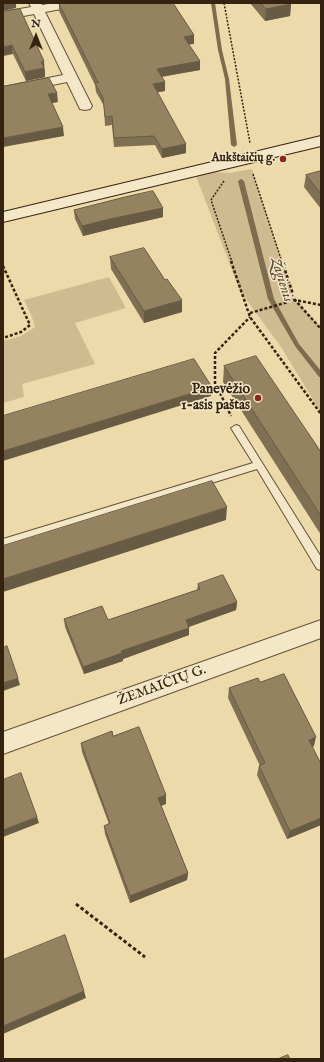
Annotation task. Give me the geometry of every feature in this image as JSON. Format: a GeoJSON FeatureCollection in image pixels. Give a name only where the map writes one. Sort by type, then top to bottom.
{"type":"FeatureCollection","features":[{"type":"Feature","properties":{"kind":"main road"},"geometry":{"type":"LineString","coordinates":[[3,217],[321,141]]}},
{"type":"Feature","properties":{"kind":"street"},"geometry":{"type":"LineString","coordinates":[[3,16],[37,6],[74,3]]}},
{"type":"Feature","properties":{"kind":"street"},"geometry":{"type":"LineString","coordinates":[[37,6],[85,106]]}},
{"type":"Feature","properties":{"kind":"street"},"geometry":{"type":"LineString","coordinates":[[3,91],[71,77]]}},
{"type":"Feature","properties":{"kind":"street","name":"ŽEMAIČIŲ G."},"geometry":{"type":"LineString","coordinates":[[3,743],[321,629]]}},
{"type":"Feature","properties":{"kind":"lane"},"geometry":{"type":"LineString","coordinates":[[236,428],[321,566]]}},
{"type":"Feature","properties":{"kind":"lane"},"geometry":{"type":"LineString","coordinates":[[3,543],[259,465]]}},
{"type":"Feature","properties":{"kind":"path"},"geometry":{"type":"LineString","coordinates":[[224,3],[250,146]]}},
{"type":"Feature","properties":{"kind":"path"},"geometry":{"type":"LineString","coordinates":[[252,169],[295,300],[321,329]]}},
{"type":"Feature","properties":{"kind":"path"},"geometry":{"type":"LineString","coordinates":[[226,178],[210,200],[250,313],[250,317],[321,414]]}},
{"type":"Feature","properties":{"kind":"path"},"geometry":{"type":"LineString","coordinates":[[3,266],[30,325],[20,334],[3,338]]}},
{"type":"Feature","properties":{"kind":"path"},"geometry":{"type":"LineString","coordinates":[[250,313],[295,300],[321,305]]}},
{"type":"Feature","properties":{"kind":"path"},"geometry":{"type":"LineString","coordinates":[[215,384],[215,353],[250,317]]}},
{"type":"Feature","properties":{"kind":"path"},"geometry":{"type":"LineString","coordinates":[[220,393],[236,428]]}},
{"type":"Feature","properties":{"kind":"path"},"geometry":{"type":"LineString","coordinates":[[76,904],[145,958]]}},
{"type":"Feature","properties":{"kind":"shaded area"},"geometry":{"type":"Polygon","coordinates":[[[252,169],[295,300],[321,327],[321,413],[281,347],[240,291],[194,171],[230,173],[252,169]]]}},
{"type":"Feature","properties":{"kind":"shaded area"},"geometry":{"type":"Polygon","coordinates":[[[109,277],[126,308],[75,323],[95,364],[22,384],[24,397],[3,403],[3,341],[21,336],[35,327],[24,300],[109,277]]]}},
{"type":"Feature","properties":{"kind":"building"},"geometry":{"type":"Polygon","coordinates":[[[59,3],[173,3],[194,35],[184,37],[200,61],[157,69],[165,82],[153,84],[186,144],[162,149],[154,136],[114,138],[112,116],[105,117],[103,98],[95,83],[98,83],[59,3]]]}},
{"type":"Feature","properties":{"kind":"building"},"geometry":{"type":"Polygon","coordinates":[[[261,3],[291,3],[291,4],[266,9],[261,3]]]}},
{"type":"Feature","properties":{"kind":"building"},"geometry":{"type":"Polygon","coordinates":[[[20,9],[44,61],[41,62],[44,68],[25,72],[12,45],[3,47],[3,12],[20,9]]]}},
{"type":"Feature","properties":{"kind":"building"},"geometry":{"type":"Polygon","coordinates":[[[49,78],[57,93],[48,94],[63,127],[3,138],[3,87],[49,78]]]}},
{"type":"Feature","properties":{"kind":"building"},"geometry":{"type":"Polygon","coordinates":[[[321,171],[321,194],[306,175],[321,171]]]}},
{"type":"Feature","properties":{"kind":"building"},"geometry":{"type":"Polygon","coordinates":[[[153,191],[163,208],[82,226],[74,210],[125,197],[153,191]]]}},
{"type":"Feature","properties":{"kind":"building"},"geometry":{"type":"Polygon","coordinates":[[[144,248],[165,280],[167,279],[182,300],[144,311],[110,257],[144,248]]]}},
{"type":"Feature","properties":{"kind":"building"},"geometry":{"type":"Polygon","coordinates":[[[256,356],[321,452],[321,516],[224,366],[256,356]]]}},
{"type":"Feature","properties":{"kind":"building"},"geometry":{"type":"Polygon","coordinates":[[[194,359],[212,387],[3,451],[3,416],[194,359]]]}},
{"type":"Feature","properties":{"kind":"building"},"geometry":{"type":"Polygon","coordinates":[[[212,481],[227,507],[3,579],[3,546],[212,481]]]}},
{"type":"Feature","properties":{"kind":"building"},"geometry":{"type":"Polygon","coordinates":[[[223,575],[237,602],[186,620],[189,628],[121,651],[122,653],[83,667],[64,619],[102,606],[108,620],[200,589],[198,584],[223,575]]]}},
{"type":"Feature","properties":{"kind":"building"},"geometry":{"type":"Polygon","coordinates":[[[7,646],[18,678],[3,683],[3,648],[7,646]]]}},
{"type":"Feature","properties":{"kind":"building"},"geometry":{"type":"Polygon","coordinates":[[[284,674],[316,737],[309,740],[321,764],[321,818],[290,831],[259,766],[265,763],[229,688],[258,678],[260,682],[284,674]]]}},
{"type":"Feature","properties":{"kind":"building"},"geometry":{"type":"Polygon","coordinates":[[[139,727],[166,795],[158,798],[188,873],[130,896],[104,826],[110,823],[81,743],[112,731],[113,736],[139,727]]]}},
{"type":"Feature","properties":{"kind":"building"},"geometry":{"type":"Polygon","coordinates":[[[21,773],[37,817],[3,830],[3,780],[21,773]]]}},
{"type":"Feature","properties":{"kind":"building"},"geometry":{"type":"Polygon","coordinates":[[[65,935],[84,991],[3,1026],[3,960],[65,935]]]}},
{"type":"Feature","properties":{"kind":"building"},"geometry":{"type":"Polygon","coordinates":[[[288,1055],[290,1059],[278,1059],[288,1055]]]}},
{"type":"Feature","properties":{"kind":"waterway","name":"Žagienis"},"geometry":{"type":"LineString","coordinates":[[213,3],[220,50],[227,79],[234,145]]}},
{"type":"Feature","properties":{"kind":"waterway","name":"Žagienis"},"geometry":{"type":"LineString","coordinates":[[241,181],[271,299],[297,345],[321,375]]}},
{"type":"Feature","properties":{"kind":"place","name":"Aukštaičių g."},"geometry":{"type":"Point","coordinates":[283,159]}},
{"type":"Feature","properties":{"kind":"place","name":"Panevėžio 1-asis paštas"},"geometry":{"type":"Point","coordinates":[258,398]}}]}
